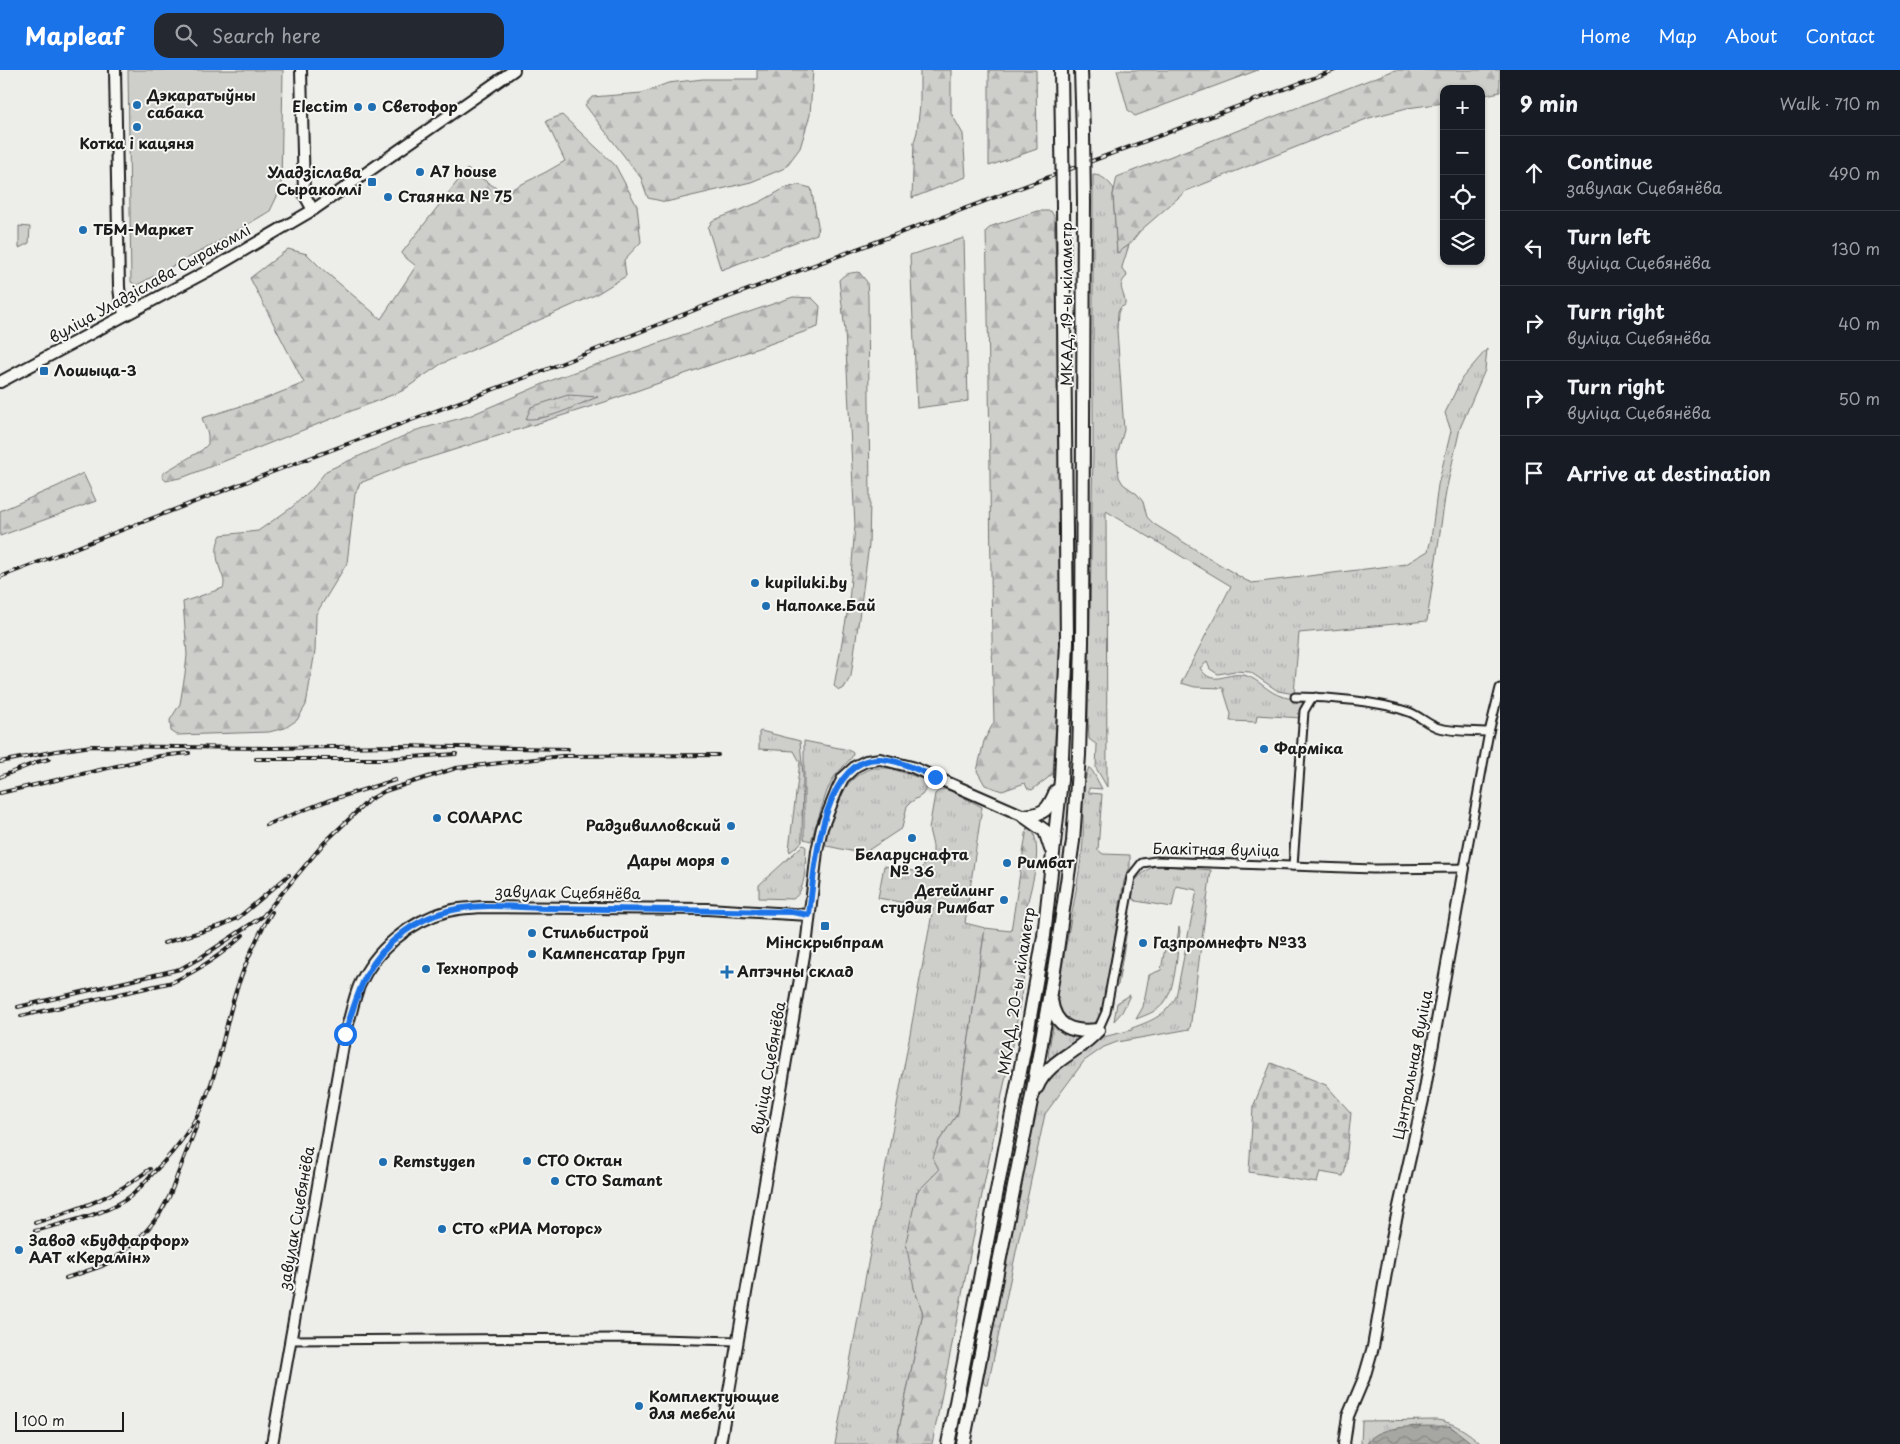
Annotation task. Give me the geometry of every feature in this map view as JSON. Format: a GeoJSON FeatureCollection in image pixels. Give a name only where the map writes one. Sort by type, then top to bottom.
{"type":"FeatureCollection","features":[{"type":"Feature","properties":{"kind":"highway","name":"МКАД, 19-ы кіламетр"},"geometry":{"type":"LineString","coordinates":[[1062,70],[1067,538]]}},
{"type":"Feature","properties":{"kind":"highway","name":"МКАД, 19-ы кіламетр"},"geometry":{"type":"LineString","coordinates":[[1081,70],[1084,202],[1083,538]]}},
{"type":"Feature","properties":{"kind":"highway","name":"МКАД, 20-ы кіламетр"},"geometry":{"type":"LineString","coordinates":[[948,1444],[1026,1046],[1044,936],[1061,780],[1067,642],[1067,538]]}},
{"type":"Feature","properties":{"kind":"highway","name":"МКАД, 20-ы кіламетр"},"geometry":{"type":"LineString","coordinates":[[963,1444],[1031,1101],[1064,907],[1073,841],[1081,714],[1083,538]]}},
{"type":"Feature","properties":{"kind":"highway"},"geometry":{"type":"LineString","coordinates":[[1024,816],[1046,810],[1050,806],[1061,780]]}},
{"type":"Feature","properties":{"kind":"highway"},"geometry":{"type":"LineString","coordinates":[[1024,816],[1045,831],[1050,843],[1052,869]]}},
{"type":"Feature","properties":{"kind":"highway"},"geometry":{"type":"LineString","coordinates":[[1050,992],[1054,1015],[1066,1027],[1078,1032],[1098,1030]]}},
{"type":"Feature","properties":{"kind":"highway"},"geometry":{"type":"LineString","coordinates":[[1031,1101],[1041,1076],[1050,1067],[1091,1039],[1098,1030]]}},
{"type":"Feature","properties":{"kind":"street"},"geometry":{"type":"LineString","coordinates":[[115,70],[119,287],[121,304],[125,315]]}},
{"type":"Feature","properties":{"kind":"street"},"geometry":{"type":"LineString","coordinates":[[301,70],[304,194],[313,210]]}},
{"type":"Feature","properties":{"kind":"street","name":"вуліца Уладзіслава Сыракомлі"},"geometry":{"type":"LineString","coordinates":[[0,382],[241,252],[313,210],[514,70]]}},
{"type":"Feature","properties":{"kind":"street","name":"Цэнтральная вуліца"},"geometry":{"type":"LineString","coordinates":[[1344,1444],[1348,1416],[1354,1397],[1364,1378],[1373,1348],[1393,1233],[1423,1100],[1489,732],[1500,688]]}},
{"type":"Feature","properties":{"kind":"street"},"geometry":{"type":"LineString","coordinates":[[1295,697],[1317,697],[1378,705],[1410,713],[1426,723],[1439,728],[1489,732]]}},
{"type":"Feature","properties":{"kind":"street"},"geometry":{"type":"LineString","coordinates":[[1293,866],[1304,711],[1311,700],[1317,697]]}},
{"type":"Feature","properties":{"kind":"street","name":"вуліца Сцебянёва"},"geometry":{"type":"LineString","coordinates":[[720,1444],[807,938],[817,851],[828,811],[843,778],[856,766],[866,761],[880,759],[912,767],[1024,816]]}},
{"type":"Feature","properties":{"kind":"street","name":"Блакітная вуліца"},"geometry":{"type":"LineString","coordinates":[[1098,1030],[1106,1012],[1131,877],[1142,863],[1156,861],[1373,869],[1464,868]]}},
{"type":"Feature","properties":{"kind":"street","name":"завулак Сцебянёва"},"geometry":{"type":"LineString","coordinates":[[272,1444],[345,1034],[360,986],[373,963],[387,945],[405,931],[433,916],[449,910],[482,907],[697,909],[809,915]]}},
{"type":"Feature","properties":{"kind":"street"},"geometry":{"type":"LineString","coordinates":[[292,1340],[615,1338],[738,1341]]}},
{"type":"Feature","properties":{"kind":"green space"},"geometry":{"type":"Polygon","coordinates":[[[128,70],[283,70],[281,188],[270,211],[218,242],[137,285],[131,282],[128,70]]]}},
{"type":"Feature","properties":{"kind":"green space"},"geometry":{"type":"Polygon","coordinates":[[[757,70],[813,70],[810,115],[800,148],[785,168],[751,182],[666,202],[648,198],[641,178],[585,105],[592,97],[642,93],[668,83],[703,79],[757,79],[757,70]]]}},
{"type":"Feature","properties":{"kind":"green space"},"geometry":{"type":"Polygon","coordinates":[[[920,70],[951,70],[951,113],[963,134],[966,177],[912,198],[914,142],[920,105],[920,70]]]}},
{"type":"Feature","properties":{"kind":"green space"},"geometry":{"type":"Polygon","coordinates":[[[989,70],[1036,70],[1037,149],[989,166],[989,70]]]}},
{"type":"Feature","properties":{"kind":"green space"},"geometry":{"type":"Polygon","coordinates":[[[1117,70],[1258,70],[1135,116],[1128,110],[1117,70]]]}},
{"type":"Feature","properties":{"kind":"green space"},"geometry":{"type":"Polygon","coordinates":[[[1395,70],[1500,70],[1500,92],[1485,95],[1485,85],[1440,85],[1440,104],[1407,108],[1369,118],[1186,191],[1140,231],[1129,245],[1117,253],[1113,195],[1117,177],[1395,70]]]}},
{"type":"Feature","properties":{"kind":"green space"},"geometry":{"type":"Polygon","coordinates":[[[562,115],[615,165],[637,206],[641,242],[624,260],[626,276],[595,295],[441,364],[402,391],[184,477],[166,481],[162,477],[163,473],[202,450],[208,444],[208,435],[202,418],[264,399],[304,383],[250,278],[288,249],[307,254],[381,319],[416,266],[401,254],[467,169],[504,193],[546,172],[565,161],[546,121],[562,115]]]}},
{"type":"Feature","properties":{"kind":"green space"},"geometry":{"type":"Polygon","coordinates":[[[1093,175],[1108,181],[1114,189],[1117,252],[1129,245],[1122,267],[1127,276],[1121,287],[1125,305],[1120,308],[1118,313],[1117,330],[1124,430],[1117,455],[1119,477],[1123,484],[1137,494],[1143,502],[1147,517],[1154,524],[1245,580],[1252,583],[1406,564],[1428,551],[1438,485],[1451,431],[1445,413],[1462,378],[1487,349],[1485,370],[1460,428],[1446,491],[1427,621],[1299,633],[1294,694],[1278,691],[1250,672],[1235,671],[1218,674],[1210,669],[1207,662],[1200,668],[1205,674],[1215,678],[1237,675],[1247,676],[1277,695],[1304,701],[1305,704],[1301,718],[1257,715],[1256,722],[1230,721],[1231,714],[1223,688],[1195,687],[1181,683],[1231,586],[1106,511],[1107,787],[1096,768],[1097,745],[1089,739],[1088,720],[1093,451],[1093,175]]]}},
{"type":"Feature","properties":{"kind":"green space"},"geometry":{"type":"Polygon","coordinates":[[[799,185],[811,188],[818,225],[817,234],[721,270],[708,228],[712,221],[760,202],[785,188],[799,185]]]}},
{"type":"Feature","properties":{"kind":"green space"},"geometry":{"type":"Polygon","coordinates":[[[1037,211],[1051,211],[1054,216],[1059,330],[1061,630],[1053,774],[1032,790],[1027,788],[1025,783],[1002,791],[985,785],[977,771],[984,741],[994,722],[986,231],[992,226],[1037,211]]]}},
{"type":"Feature","properties":{"kind":"green space"},"geometry":{"type":"Polygon","coordinates":[[[19,226],[30,227],[29,243],[19,248],[19,226]]]}},
{"type":"Feature","properties":{"kind":"green space"},"geometry":{"type":"Polygon","coordinates":[[[964,238],[968,401],[917,408],[910,255],[964,238]]]}},
{"type":"Feature","properties":{"kind":"green space"},"geometry":{"type":"Polygon","coordinates":[[[859,272],[867,282],[868,296],[869,545],[851,676],[844,688],[839,690],[834,686],[849,603],[855,525],[845,331],[839,280],[850,273],[859,272]]]}},
{"type":"Feature","properties":{"kind":"green space"},"geometry":{"type":"Polygon","coordinates":[[[793,297],[812,298],[820,306],[818,327],[605,402],[403,466],[360,483],[355,494],[347,563],[316,614],[315,651],[306,705],[297,720],[285,728],[269,732],[177,735],[171,731],[170,720],[180,704],[187,655],[183,602],[223,588],[224,581],[217,556],[221,535],[258,531],[291,508],[314,487],[326,471],[417,430],[469,416],[557,378],[793,297]]]}},
{"type":"Feature","properties":{"kind":"green space"},"geometry":{"type":"Polygon","coordinates":[[[568,395],[598,397],[554,415],[526,419],[531,407],[568,395]]]}},
{"type":"Feature","properties":{"kind":"green space"},"geometry":{"type":"Polygon","coordinates":[[[83,473],[96,501],[0,536],[0,511],[83,473]]]}},
{"type":"Feature","properties":{"kind":"green space"},"geometry":{"type":"Polygon","coordinates":[[[759,732],[800,741],[803,774],[802,842],[790,852],[800,762],[794,751],[759,749],[759,732]]]}},
{"type":"Feature","properties":{"kind":"green space"},"geometry":{"type":"Polygon","coordinates":[[[804,741],[849,750],[853,753],[852,757],[834,777],[827,791],[811,841],[804,839],[804,741]]]}},
{"type":"Feature","properties":{"kind":"green space"},"geometry":{"type":"Polygon","coordinates":[[[1089,767],[1102,789],[1089,788],[1089,793],[1102,794],[1098,850],[1103,854],[1130,855],[1130,867],[1124,881],[1103,1008],[1099,1018],[1093,1024],[1071,1026],[1054,1006],[1079,870],[1083,840],[1083,798],[1089,767]]]}},
{"type":"Feature","properties":{"kind":"green space"},"geometry":{"type":"Polygon","coordinates":[[[872,768],[889,768],[926,780],[928,786],[922,795],[907,806],[902,828],[867,851],[860,853],[827,846],[824,836],[840,796],[853,779],[872,768]]]}},
{"type":"Feature","properties":{"kind":"green space"},"geometry":{"type":"Polygon","coordinates":[[[943,789],[950,790],[982,807],[965,923],[985,928],[958,1113],[939,1141],[939,1170],[917,1192],[914,1288],[923,1313],[896,1444],[835,1444],[933,908],[878,898],[884,866],[914,871],[921,868],[929,860],[933,852],[929,829],[935,794],[943,789]]]}},
{"type":"Feature","properties":{"kind":"green space"},"geometry":{"type":"Polygon","coordinates":[[[1027,828],[1032,829],[1037,853],[1021,939],[1023,985],[932,1444],[896,1444],[923,1313],[914,1288],[906,1242],[917,1192],[939,1170],[933,1158],[939,1141],[958,1113],[985,928],[1011,931],[1027,828]]]}},
{"type":"Feature","properties":{"kind":"green space"},"geometry":{"type":"Polygon","coordinates":[[[803,845],[806,847],[804,875],[798,895],[793,899],[759,898],[759,885],[803,845]]]}},
{"type":"Feature","properties":{"kind":"green space"},"geometry":{"type":"Polygon","coordinates":[[[1157,865],[1211,870],[1190,1029],[1117,1042],[1104,1047],[1084,1061],[1045,1114],[988,1385],[985,1385],[983,1381],[1040,1091],[1045,1078],[1091,1043],[1103,1037],[1132,1030],[1132,1028],[1157,1017],[1172,1004],[1176,997],[1197,890],[1176,886],[1172,907],[1136,901],[1130,891],[1132,886],[1141,875],[1157,865]]]}},
{"type":"Feature","properties":{"kind":"green space"},"geometry":{"type":"Polygon","coordinates":[[[1130,912],[1118,985],[1114,987],[1126,914],[1130,912]]]}},
{"type":"Feature","properties":{"kind":"green space"},"geometry":{"type":"Polygon","coordinates":[[[1179,927],[1171,990],[1163,1004],[1157,1009],[1136,1019],[1143,1007],[1149,975],[1161,970],[1166,943],[1168,941],[1177,942],[1179,927]]]}},
{"type":"Feature","properties":{"kind":"green space"},"geometry":{"type":"Polygon","coordinates":[[[1130,995],[1122,1012],[1114,1021],[1117,1003],[1130,995]]]}},
{"type":"Feature","properties":{"kind":"green space"},"geometry":{"type":"Polygon","coordinates":[[[1054,1020],[1061,1029],[1073,1036],[1089,1036],[1055,1061],[1050,1060],[1048,1055],[1054,1020]]]}},
{"type":"Feature","properties":{"kind":"green space"},"geometry":{"type":"Polygon","coordinates":[[[1271,1063],[1326,1085],[1351,1113],[1343,1176],[1320,1172],[1317,1183],[1249,1172],[1253,1107],[1271,1063]]]}},
{"type":"Feature","properties":{"kind":"green space"},"geometry":{"type":"Polygon","coordinates":[[[1437,1420],[1460,1428],[1481,1444],[1473,1444],[1472,1442],[1368,1442],[1367,1444],[1361,1444],[1362,1421],[1437,1420]]]}},
{"type":"Feature","properties":{"kind":"water"},"geometry":{"type":"Polygon","coordinates":[[[1417,1426],[1450,1426],[1473,1444],[1367,1444],[1373,1437],[1392,1429],[1417,1426]]]}},
{"type":"Feature","properties":{"kind":"railway"},"geometry":{"type":"LineString","coordinates":[[0,577],[267,474],[540,372],[702,307],[1335,70]]}},
{"type":"Feature","properties":{"kind":"railway"},"geometry":{"type":"LineString","coordinates":[[0,762],[92,746],[273,748],[397,746],[568,749]]}},
{"type":"Feature","properties":{"kind":"railway"},"geometry":{"type":"LineString","coordinates":[[0,793],[160,756],[189,753]]}},
{"type":"Feature","properties":{"kind":"railway"},"geometry":{"type":"LineString","coordinates":[[256,759],[383,759],[456,754]]}},
{"type":"Feature","properties":{"kind":"railway"},"geometry":{"type":"LineString","coordinates":[[18,1007],[180,969],[200,958],[263,916],[324,843],[369,800],[385,791],[456,768],[562,756],[718,755]]}},
{"type":"Feature","properties":{"kind":"railway"},"geometry":{"type":"LineString","coordinates":[[0,777],[49,759]]}},
{"type":"Feature","properties":{"kind":"railway"},"geometry":{"type":"LineString","coordinates":[[266,825],[327,801],[395,780]]}},
{"type":"Feature","properties":{"kind":"railway"},"geometry":{"type":"LineString","coordinates":[[164,943],[220,926],[238,918],[289,875]]}},
{"type":"Feature","properties":{"kind":"railway"},"geometry":{"type":"LineString","coordinates":[[35,1231],[93,1215],[115,1206],[141,1187],[177,1146],[196,1117],[206,1097],[240,978],[257,939],[272,912]]}},
{"type":"Feature","properties":{"kind":"railway"},"geometry":{"type":"LineString","coordinates":[[21,1016],[173,982],[210,962],[243,935]]}},
{"type":"Feature","properties":{"kind":"railway"},"geometry":{"type":"LineString","coordinates":[[66,1278],[102,1266],[113,1260],[147,1230],[159,1215],[169,1197],[198,1122]]}},
{"type":"Feature","properties":{"kind":"railway"},"geometry":{"type":"LineString","coordinates":[[35,1223],[95,1202],[122,1188],[150,1169]]}},
{"type":"Feature","properties":{"kind":"place","name":"Дэкаратыўны сабака"},"geometry":{"type":"Point","coordinates":[137,105]}},
{"type":"Feature","properties":{"kind":"place","name":"Electim"},"geometry":{"type":"Point","coordinates":[358,107]}},
{"type":"Feature","properties":{"kind":"place","name":"Светофор"},"geometry":{"type":"Point","coordinates":[372,107]}},
{"type":"Feature","properties":{"kind":"place","name":"Котка і кацяня"},"geometry":{"type":"Point","coordinates":[137,127]}},
{"type":"Feature","properties":{"kind":"place","name":"A7 house"},"geometry":{"type":"Point","coordinates":[420,172]}},
{"type":"Feature","properties":{"kind":"place","name":"Уладзіслава Сыракомлі"},"geometry":{"type":"Point","coordinates":[372,182]}},
{"type":"Feature","properties":{"kind":"place","name":"Стаянка № 75"},"geometry":{"type":"Point","coordinates":[388,197]}},
{"type":"Feature","properties":{"kind":"place","name":"ТБМ-Маркет"},"geometry":{"type":"Point","coordinates":[83,230]}},
{"type":"Feature","properties":{"kind":"place","name":"Лошыца-3"},"geometry":{"type":"Point","coordinates":[44,371]}},
{"type":"Feature","properties":{"kind":"place","name":"kupiluki.by"},"geometry":{"type":"Point","coordinates":[755,583]}},
{"type":"Feature","properties":{"kind":"place","name":"Наполке.Бай"},"geometry":{"type":"Point","coordinates":[766,606]}},
{"type":"Feature","properties":{"kind":"place","name":"Фарміка"},"geometry":{"type":"Point","coordinates":[1264,749]}},
{"type":"Feature","properties":{"kind":"place","name":"СОЛАРЛС"},"geometry":{"type":"Point","coordinates":[437,818]}},
{"type":"Feature","properties":{"kind":"place","name":"Радзивилловский"},"geometry":{"type":"Point","coordinates":[731,826]}},
{"type":"Feature","properties":{"kind":"place","name":"Беларуснафта № 36"},"geometry":{"type":"Point","coordinates":[912,838]}},
{"type":"Feature","properties":{"kind":"place","name":"Дары моря"},"geometry":{"type":"Point","coordinates":[725,861]}},
{"type":"Feature","properties":{"kind":"place","name":"Римбат"},"geometry":{"type":"Point","coordinates":[1007,863]}},
{"type":"Feature","properties":{"kind":"place","name":"Детейлинг студия Римбат"},"geometry":{"type":"Point","coordinates":[1004,900]}},
{"type":"Feature","properties":{"kind":"place","name":"Мінскрыбпрам"},"geometry":{"type":"Point","coordinates":[825,926]}},
{"type":"Feature","properties":{"kind":"place","name":"Стильбистрой"},"geometry":{"type":"Point","coordinates":[532,933]}},
{"type":"Feature","properties":{"kind":"place","name":"Газпромнефть №33"},"geometry":{"type":"Point","coordinates":[1143,943]}},
{"type":"Feature","properties":{"kind":"place","name":"Кампенсатар Груп"},"geometry":{"type":"Point","coordinates":[532,954]}},
{"type":"Feature","properties":{"kind":"place","name":"Технопроф"},"geometry":{"type":"Point","coordinates":[426,969]}},
{"type":"Feature","properties":{"kind":"place","name":"Аптэчны склад"},"geometry":{"type":"Point","coordinates":[727,972]}},
{"type":"Feature","properties":{"kind":"place","name":"СТО Октан"},"geometry":{"type":"Point","coordinates":[527,1161]}},
{"type":"Feature","properties":{"kind":"place","name":"Remstygen"},"geometry":{"type":"Point","coordinates":[383,1162]}},
{"type":"Feature","properties":{"kind":"place","name":"СТО Samant"},"geometry":{"type":"Point","coordinates":[555,1181]}},
{"type":"Feature","properties":{"kind":"place","name":"СТО «РИА Моторс»"},"geometry":{"type":"Point","coordinates":[442,1229]}},
{"type":"Feature","properties":{"kind":"place","name":"Завод «Будфарфор» ААТ «Керамін»"},"geometry":{"type":"Point","coordinates":[19,1250]}},
{"type":"Feature","properties":{"kind":"place","name":"Комплектующие для мебели"},"geometry":{"type":"Point","coordinates":[639,1406]}},
{"type":"Feature","properties":{"kind":"route"},"geometry":{"type":"LineString","coordinates":[[345,1034],[360,986],[373,963],[387,945],[405,931],[449,910],[482,907],[629,908],[792,912],[809,915],[817,851],[822,828],[843,778],[856,766],[866,761],[880,759],[912,767],[935,777]]}}]}
